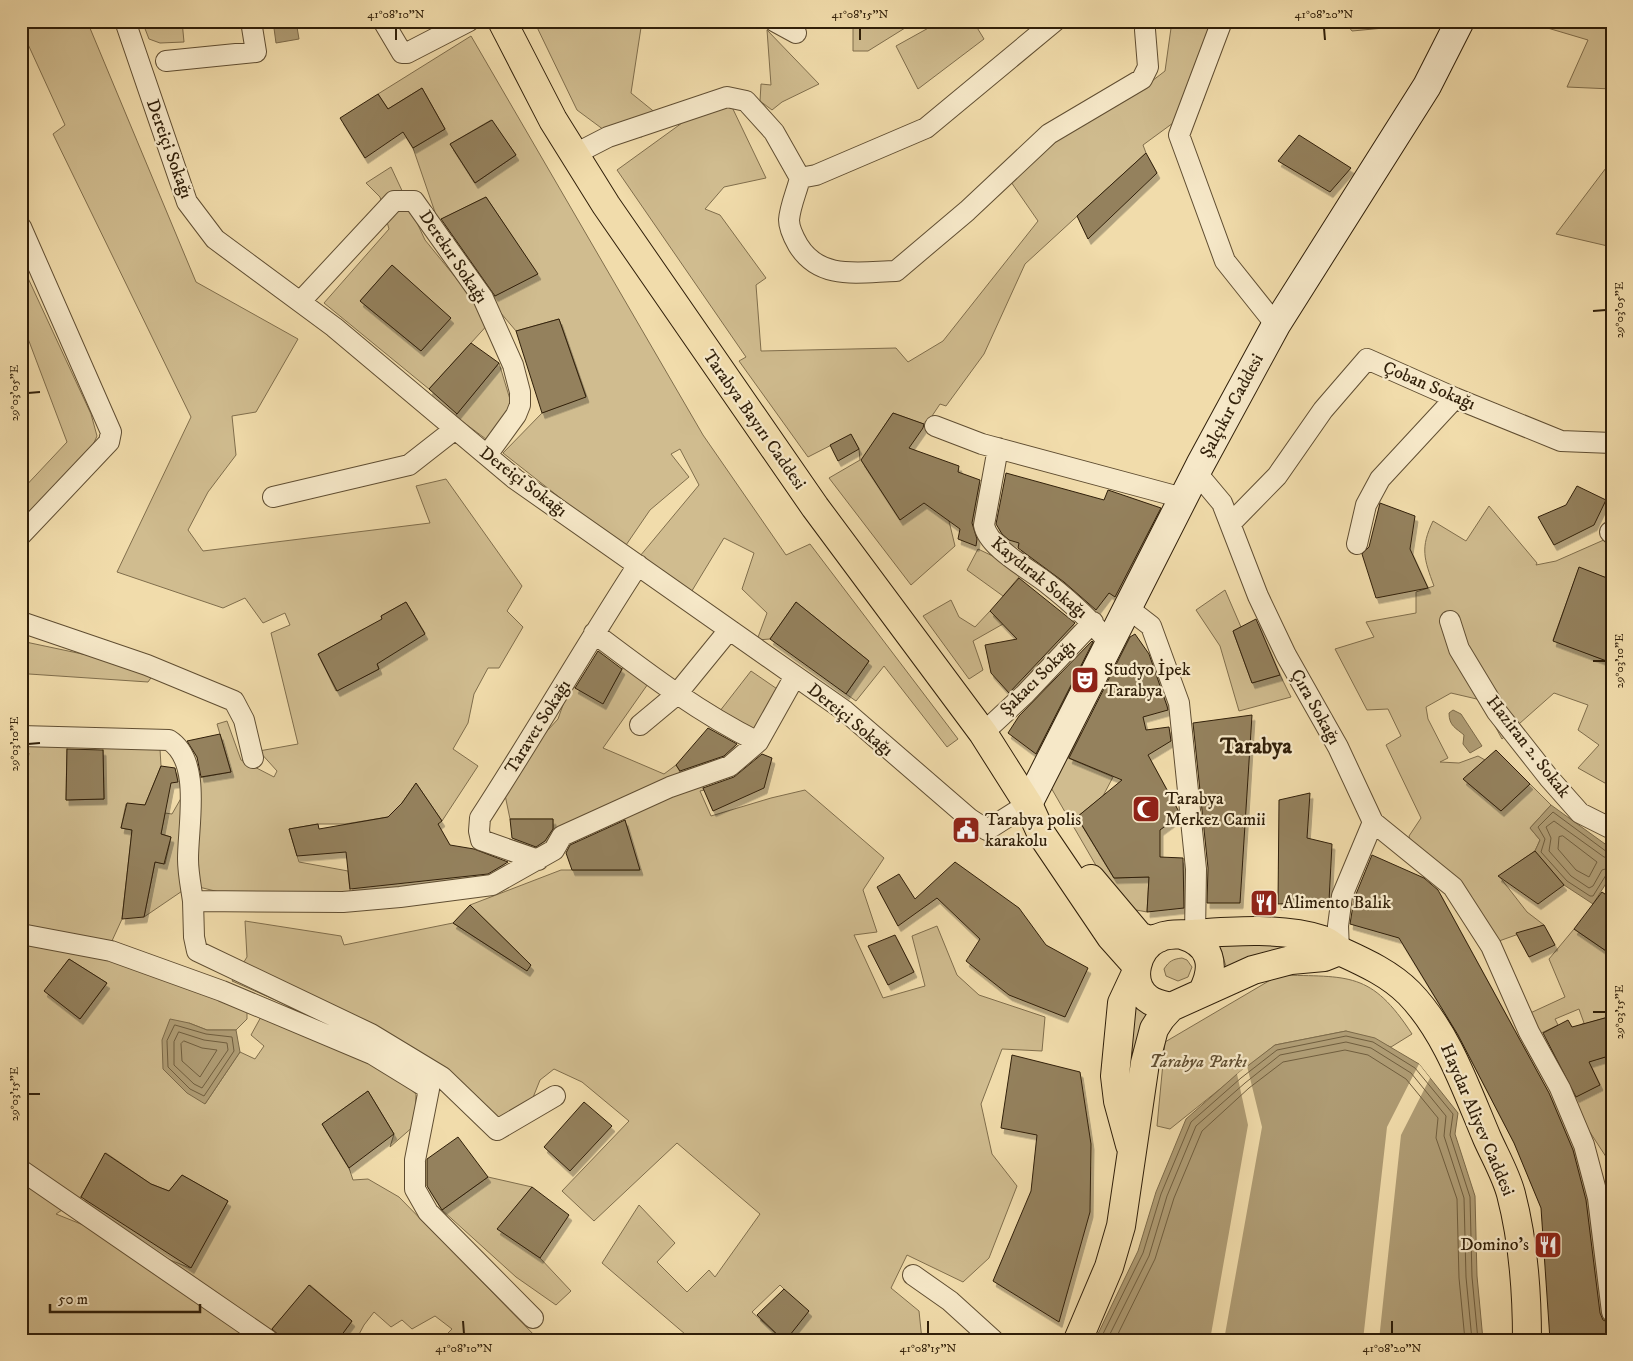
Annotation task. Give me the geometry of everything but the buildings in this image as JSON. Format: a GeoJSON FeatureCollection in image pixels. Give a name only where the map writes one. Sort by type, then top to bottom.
{"type":"FeatureCollection","features":[{"type":"Feature","properties":{"kind":"main road","name":"Tarabya Bayırı Caddesi"},"geometry":{"type":"LineString","coordinates":[[502,21],[552,120],[573,155],[668,298],[784,464],[983,733],[1028,804],[1042,835],[1111,937],[1136,969]]}},
{"type":"Feature","properties":{"kind":"main road","name":"Şalçıkır Caddesi"},"geometry":{"type":"LineString","coordinates":[[1028,804],[1196,472],[1276,325],[1427,86],[1460,21]]}},
{"type":"Feature","properties":{"kind":"main road","name":"Tarabya Bayırı Caddesi"},"geometry":{"type":"LineString","coordinates":[[1028,804],[1056,829],[1092,882],[1139,936],[1148,940],[1179,936]]}},
{"type":"Feature","properties":{"kind":"main road","name":"Haydar Aliyev Caddesi"},"geometry":{"type":"LineString","coordinates":[[1179,936],[1234,931],[1300,936],[1322,940],[1330,943],[1339,951],[1373,966],[1407,992],[1419,1004],[1447,1047],[1511,1193],[1526,1292],[1528,1340]]}},
{"type":"Feature","properties":{"kind":"main road"},"geometry":{"type":"LineString","coordinates":[[1131,1149],[1118,1101],[1115,1076],[1122,1003],[1144,949],[1179,936],[1196,940],[1210,959],[1209,979],[1203,991]]}},
{"type":"Feature","properties":{"kind":"main road"},"geometry":{"type":"LineString","coordinates":[[1078,1340],[1109,1267],[1121,1226],[1128,1185],[1131,1149],[1140,1108],[1148,1049],[1154,1029],[1171,1006],[1203,991],[1276,963],[1311,959],[1339,951]]}},
{"type":"Feature","properties":{"kind":"main road"},"geometry":{"type":"LineString","coordinates":[[1136,969],[1139,989],[1146,998],[1156,1004],[1171,1006]]}},
{"type":"Feature","properties":{"kind":"street","name":"Dereiçi Sokağı"},"geometry":{"type":"LineString","coordinates":[[125,21],[187,202],[215,239],[334,327],[514,479],[845,711],[947,802],[987,830],[1028,804]]}},
{"type":"Feature","properties":{"kind":"street"},"geometry":{"type":"LineString","coordinates":[[166,61],[256,52],[251,21]]}},
{"type":"Feature","properties":{"kind":"street"},"geometry":{"type":"LineString","coordinates":[[383,21],[402,53],[469,21]]}},
{"type":"Feature","properties":{"kind":"street"},"geometry":{"type":"LineString","coordinates":[[774,21],[796,33]]}},
{"type":"Feature","properties":{"kind":"street"},"geometry":{"type":"LineString","coordinates":[[800,178],[828,171],[926,128],[1056,21]]}},
{"type":"Feature","properties":{"kind":"street"},"geometry":{"type":"LineString","coordinates":[[1222,21],[1178,134],[1224,261],[1276,325]]}},
{"type":"Feature","properties":{"kind":"street"},"geometry":{"type":"LineString","coordinates":[[573,155],[608,137],[727,97],[746,101],[774,132],[800,178],[789,221],[794,237],[803,252],[828,271],[896,271],[967,211],[1050,134],[1142,79],[1148,67],[1145,30]]}},
{"type":"Feature","properties":{"kind":"street","name":"Derekır Sokağı"},"geometry":{"type":"LineString","coordinates":[[300,302],[394,201],[414,201],[483,298],[513,365],[520,392],[520,405],[516,414],[486,455]]}},
{"type":"Feature","properties":{"kind":"street"},"geometry":{"type":"LineString","coordinates":[[21,228],[111,432],[109,442],[21,535]]}},
{"type":"Feature","properties":{"kind":"street","name":"Çoban Sokağı"},"geometry":{"type":"LineString","coordinates":[[1230,524],[1277,476],[1323,410],[1367,359],[1455,398],[1561,441],[1612,443]]}},
{"type":"Feature","properties":{"kind":"street"},"geometry":{"type":"LineString","coordinates":[[1357,544],[1366,505],[1380,479],[1455,398]]}},
{"type":"Feature","properties":{"kind":"street"},"geometry":{"type":"LineString","coordinates":[[935,426],[998,448],[1183,498]]}},
{"type":"Feature","properties":{"kind":"street"},"geometry":{"type":"LineString","coordinates":[[273,497],[409,465],[455,429]]}},
{"type":"Feature","properties":{"kind":"street","name":"Kaydırak Sokağı"},"geometry":{"type":"LineString","coordinates":[[998,448],[984,525],[985,534],[1017,563],[1047,583],[1093,622],[1110,644]]}},
{"type":"Feature","properties":{"kind":"street","name":"Çıra Sokağı"},"geometry":{"type":"LineString","coordinates":[[1196,472],[1222,503],[1258,596],[1286,655],[1338,747],[1373,822]]}},
{"type":"Feature","properties":{"kind":"street","name":"Taravet Sokağı"},"geometry":{"type":"LineString","coordinates":[[538,860],[481,840],[479,831],[480,818],[538,729],[594,632],[638,565]]}},
{"type":"Feature","properties":{"kind":"street"},"geometry":{"type":"LineString","coordinates":[[1128,609],[1151,626],[1179,704],[1196,868],[1179,936]]}},
{"type":"Feature","properties":{"kind":"street","name":"Haziran 2. Sokak"},"geometry":{"type":"LineString","coordinates":[[1450,620],[1460,649],[1497,712],[1549,778],[1580,812],[1612,829]]}},
{"type":"Feature","properties":{"kind":"street"},"geometry":{"type":"LineString","coordinates":[[21,622],[147,664],[234,701],[244,720],[253,758]]}},
{"type":"Feature","properties":{"kind":"street","name":"Şakacı Sokağı"},"geometry":{"type":"LineString","coordinates":[[983,733],[1025,694],[1093,622]]}},
{"type":"Feature","properties":{"kind":"street"},"geometry":{"type":"LineString","coordinates":[[640,725],[676,695],[729,630]]}},
{"type":"Feature","properties":{"kind":"street"},"geometry":{"type":"LineString","coordinates":[[594,632],[676,695],[727,726],[758,742]]}},
{"type":"Feature","properties":{"kind":"street"},"geometry":{"type":"LineString","coordinates":[[193,901],[342,902],[400,897],[492,885],[554,850],[562,836],[670,787],[730,766],[758,742],[794,676]]}},
{"type":"Feature","properties":{"kind":"street"},"geometry":{"type":"LineString","coordinates":[[21,736],[169,740],[175,744],[185,757],[188,766],[190,794],[188,860],[193,901],[194,937],[197,951],[371,1034],[442,1076],[497,1130],[555,1096]]}},
{"type":"Feature","properties":{"kind":"street"},"geometry":{"type":"LineString","coordinates":[[1339,951],[1338,926],[1342,896],[1373,822],[1453,887],[1491,946],[1529,1032],[1560,1088],[1584,1144],[1598,1198],[1612,1312]]}},
{"type":"Feature","properties":{"kind":"street"},"geometry":{"type":"LineString","coordinates":[[21,934],[110,952],[222,991],[372,1054],[429,1089],[414,1160],[415,1189],[428,1212],[534,1318]]}},
{"type":"Feature","properties":{"kind":"street"},"geometry":{"type":"LineString","coordinates":[[21,1170],[268,1340]]}},
{"type":"Feature","properties":{"kind":"street"},"geometry":{"type":"LineString","coordinates":[[913,1276],[950,1301],[993,1340]]}},
{"type":"Feature","properties":{"kind":"green space"},"geometry":{"type":"Polygon","coordinates":[[[21,21],[87,21],[196,282],[298,339],[256,412],[232,416],[236,455],[208,492],[188,530],[203,551],[430,523],[416,486],[446,479],[522,586],[507,611],[523,627],[499,668],[488,668],[474,694],[468,723],[453,749],[478,766],[442,821],[416,783],[402,803],[388,817],[345,824],[318,824],[289,829],[299,862],[348,871],[351,901],[247,899],[191,885],[144,917],[155,862],[165,864],[171,837],[161,834],[165,813],[172,814],[192,779],[231,772],[217,724],[227,721],[241,760],[274,777],[277,771],[259,751],[298,744],[271,633],[290,625],[285,613],[263,623],[245,598],[223,608],[117,572],[191,417],[53,134],[65,125],[21,29],[21,21]],[[406,602],[381,616],[398,650],[425,633],[406,602]],[[364,629],[318,654],[336,691],[379,669],[364,629]]]}},
{"type":"Feature","properties":{"kind":"green space"},"geometry":{"type":"Polygon","coordinates":[[[142,21],[182,21],[184,42],[160,43],[149,39],[142,21]]]}},
{"type":"Feature","properties":{"kind":"green space"},"geometry":{"type":"Polygon","coordinates":[[[534,21],[642,21],[631,93],[657,114],[642,137],[604,130],[577,110],[534,21]]]}},
{"type":"Feature","properties":{"kind":"green space"},"geometry":{"type":"Polygon","coordinates":[[[853,21],[900,21],[905,28],[868,51],[853,51],[853,21]]]}},
{"type":"Feature","properties":{"kind":"green space"},"geometry":{"type":"Polygon","coordinates":[[[941,21],[973,21],[984,39],[918,89],[896,46],[941,21]]]}},
{"type":"Feature","properties":{"kind":"green space"},"geometry":{"type":"Polygon","coordinates":[[[1172,21],[1226,21],[1203,101],[1143,145],[1146,153],[1025,264],[984,354],[946,406],[940,404],[926,425],[893,413],[877,437],[949,521],[955,546],[911,585],[829,478],[860,460],[859,449],[851,435],[808,457],[739,361],[746,357],[617,170],[693,115],[731,105],[766,178],[724,187],[705,209],[720,215],[766,278],[756,285],[761,351],[896,348],[908,362],[943,341],[1038,221],[1011,182],[1060,138],[1135,94],[1165,71],[1172,21]],[[872,452],[861,460],[900,519],[872,452]]]}},
{"type":"Feature","properties":{"kind":"green space"},"geometry":{"type":"Polygon","coordinates":[[[1344,21],[1402,21],[1384,28],[1352,31],[1344,21]]]}},
{"type":"Feature","properties":{"kind":"green space"},"geometry":{"type":"Polygon","coordinates":[[[1524,21],[1612,21],[1612,89],[1567,87],[1588,40],[1524,21]]]}},
{"type":"Feature","properties":{"kind":"green space"},"geometry":{"type":"Polygon","coordinates":[[[767,30],[819,84],[782,102],[772,110],[760,101],[761,84],[771,85],[767,30]]]}},
{"type":"Feature","properties":{"kind":"green space"},"geometry":{"type":"Polygon","coordinates":[[[471,36],[703,435],[786,555],[810,544],[958,739],[947,747],[884,666],[856,701],[846,694],[869,661],[796,602],[770,639],[757,640],[767,613],[742,589],[754,553],[724,538],[690,594],[640,556],[699,485],[680,449],[671,454],[689,477],[650,510],[624,548],[503,453],[542,413],[586,396],[559,319],[516,331],[489,299],[537,274],[486,197],[438,221],[413,148],[445,129],[422,88],[388,109],[378,94],[471,36]],[[491,120],[450,144],[475,183],[516,155],[491,120]]]}},
{"type":"Feature","properties":{"kind":"green space"},"geometry":{"type":"Polygon","coordinates":[[[1612,160],[1612,247],[1556,234],[1612,160]]]}},
{"type":"Feature","properties":{"kind":"green space"},"geometry":{"type":"Polygon","coordinates":[[[391,167],[425,240],[491,321],[429,389],[324,303],[389,229],[380,197],[366,183],[391,167]],[[392,265],[360,301],[421,351],[450,318],[392,265]]]}},
{"type":"Feature","properties":{"kind":"green space"},"geometry":{"type":"Polygon","coordinates":[[[21,263],[91,414],[97,436],[88,456],[21,521],[21,491],[67,442],[21,320],[21,263]]]}},
{"type":"Feature","properties":{"kind":"green space"},"geometry":{"type":"Polygon","coordinates":[[[499,363],[512,406],[498,448],[455,416],[499,363]]]}},
{"type":"Feature","properties":{"kind":"green space"},"geometry":{"type":"Polygon","coordinates":[[[1489,506],[1537,563],[1536,565],[1556,561],[1606,539],[1612,550],[1612,580],[1579,568],[1553,640],[1612,663],[1612,787],[1578,768],[1599,745],[1578,730],[1588,705],[1554,693],[1502,739],[1481,700],[1451,693],[1426,707],[1428,719],[1448,758],[1440,762],[1459,763],[1478,756],[1485,760],[1463,779],[1501,811],[1530,784],[1551,805],[1530,828],[1540,840],[1535,851],[1499,876],[1527,912],[1544,925],[1485,946],[1453,898],[1413,853],[1409,836],[1421,818],[1386,745],[1401,736],[1388,709],[1367,710],[1335,649],[1374,637],[1366,622],[1416,613],[1416,592],[1434,586],[1425,554],[1426,539],[1433,521],[1466,541],[1489,506]]]}},
{"type":"Feature","properties":{"kind":"green space"},"geometry":{"type":"Polygon","coordinates":[[[978,549],[1024,571],[1003,596],[967,570],[978,549]]]}},
{"type":"Feature","properties":{"kind":"green space"},"geometry":{"type":"Polygon","coordinates":[[[1225,590],[1241,627],[1233,631],[1252,683],[1280,675],[1291,697],[1239,711],[1220,646],[1196,610],[1225,590]]]}},
{"type":"Feature","properties":{"kind":"green space"},"geometry":{"type":"Polygon","coordinates":[[[951,600],[959,617],[975,627],[990,611],[1003,624],[973,641],[983,670],[969,679],[923,616],[951,600]]]}},
{"type":"Feature","properties":{"kind":"green space"},"geometry":{"type":"Polygon","coordinates":[[[21,641],[87,655],[153,675],[148,682],[29,674],[21,671],[21,641]]]}},
{"type":"Feature","properties":{"kind":"green space"},"geometry":{"type":"Polygon","coordinates":[[[626,662],[650,681],[603,748],[664,774],[676,765],[686,782],[701,783],[704,790],[700,791],[711,816],[805,790],[884,858],[863,890],[877,932],[854,935],[883,998],[925,986],[912,936],[937,926],[957,975],[979,995],[1045,1017],[1042,1051],[1002,1049],[981,1104],[992,1154],[1017,1186],[989,1258],[963,1282],[907,1255],[891,1288],[919,1311],[922,1340],[786,1340],[784,1289],[780,1285],[752,1312],[783,1340],[692,1340],[602,1263],[639,1205],[675,1243],[657,1262],[687,1292],[709,1270],[715,1277],[760,1214],[677,1143],[594,1221],[562,1191],[629,1121],[582,1082],[554,1069],[540,1080],[532,1100],[489,1132],[422,1072],[335,1026],[232,981],[247,957],[245,921],[341,936],[344,945],[453,923],[510,960],[519,953],[470,905],[561,870],[639,870],[623,814],[553,837],[553,819],[510,819],[504,790],[537,742],[558,719],[570,685],[603,703],[626,662]]]}},
{"type":"Feature","properties":{"kind":"green space"},"geometry":{"type":"Polygon","coordinates":[[[751,671],[783,693],[750,739],[716,716],[751,671]]]}},
{"type":"Feature","properties":{"kind":"green space"},"geometry":{"type":"Polygon","coordinates":[[[1073,726],[1081,732],[1068,758],[1113,777],[1103,796],[1077,817],[1114,878],[1149,877],[1147,912],[1136,910],[1098,869],[1046,779],[1073,726]]]}},
{"type":"Feature","properties":{"kind":"green space"},"geometry":{"type":"Polygon","coordinates":[[[21,738],[67,742],[66,800],[104,799],[103,744],[160,749],[161,766],[145,805],[126,804],[121,828],[132,830],[122,919],[111,943],[21,926],[21,803],[29,753],[21,752],[21,738]]]}},
{"type":"Feature","properties":{"kind":"green space"},"geometry":{"type":"Polygon","coordinates":[[[1574,929],[1612,955],[1612,1016],[1584,1024],[1598,1059],[1612,1055],[1612,1166],[1569,1100],[1599,1084],[1573,1029],[1584,1023],[1579,1009],[1555,1019],[1558,1025],[1535,1036],[1526,1015],[1565,997],[1549,959],[1574,929]]]}},
{"type":"Feature","properties":{"kind":"green space"},"geometry":{"type":"Polygon","coordinates":[[[1216,937],[1316,944],[1227,969],[1216,937]]]}},
{"type":"Feature","properties":{"kind":"green space"},"geometry":{"type":"Polygon","coordinates":[[[21,943],[119,961],[247,1010],[247,1019],[236,1030],[207,1030],[189,1023],[205,1104],[240,1052],[255,1059],[264,1046],[251,1035],[262,1015],[393,1074],[416,1094],[415,1125],[390,1147],[394,1134],[368,1091],[322,1124],[349,1168],[353,1180],[368,1179],[399,1197],[539,1340],[441,1340],[452,1329],[435,1316],[412,1329],[402,1320],[391,1327],[374,1312],[356,1340],[338,1340],[352,1321],[310,1285],[271,1330],[284,1340],[21,1340],[21,943]],[[69,959],[45,991],[80,1019],[107,983],[69,959]],[[106,1153],[80,1198],[56,1214],[190,1268],[228,1201],[182,1175],[169,1191],[151,1184],[106,1153]]]}},
{"type":"Feature","properties":{"kind":"green space"},"geometry":{"type":"Polygon","coordinates":[[[1182,958],[1187,960],[1192,967],[1188,977],[1178,981],[1166,976],[1164,969],[1168,964],[1182,958]]]}},
{"type":"Feature","properties":{"kind":"green space","name":"Tarabya Parkı"},"geometry":{"type":"Polygon","coordinates":[[[1279,975],[1341,978],[1370,988],[1384,998],[1412,1034],[1391,1047],[1346,1031],[1275,1045],[1170,1129],[1157,1126],[1165,1042],[1279,975]]]}},
{"type":"Feature","properties":{"kind":"green space"},"geometry":{"type":"Polygon","coordinates":[[[1134,994],[1153,1015],[1135,1053],[1130,1053],[1134,994]]]}},
{"type":"Feature","properties":{"kind":"green space"},"geometry":{"type":"Polygon","coordinates":[[[488,1177],[532,1187],[498,1229],[540,1258],[571,1291],[556,1305],[516,1277],[442,1210],[488,1177]]]}},
{"type":"Feature","properties":{"kind":"water"},"geometry":{"type":"Polygon","coordinates":[[[273,21],[296,21],[299,39],[276,43],[273,21]]]}},
{"type":"Feature","properties":{"kind":"water"},"geometry":{"type":"Polygon","coordinates":[[[1453,710],[1461,714],[1482,746],[1470,753],[1463,744],[1464,735],[1450,721],[1449,713],[1453,710]]]}},
{"type":"Feature","properties":{"kind":"water"},"geometry":{"type":"Polygon","coordinates":[[[1551,805],[1612,849],[1612,874],[1593,904],[1564,885],[1535,851],[1540,840],[1530,828],[1551,805]]]}},
{"type":"Feature","properties":{"kind":"water"},"geometry":{"type":"Polygon","coordinates":[[[170,1019],[189,1023],[207,1030],[236,1030],[240,1052],[205,1104],[187,1093],[163,1069],[162,1040],[170,1019]]]}},
{"type":"Feature","properties":{"kind":"water"},"geometry":{"type":"Polygon","coordinates":[[[1346,1031],[1375,1038],[1419,1064],[1458,1113],[1455,1134],[1475,1196],[1477,1276],[1483,1340],[1095,1340],[1138,1251],[1156,1192],[1186,1119],[1237,1074],[1275,1045],[1346,1031]]]}},
{"type":"Feature","properties":{"kind":"pier"},"geometry":{"type":"Polygon","coordinates":[[[1419,1064],[1430,1078],[1401,1135],[1379,1340],[1363,1340],[1387,1127],[1419,1064]]]}},
{"type":"Feature","properties":{"kind":"pier"},"geometry":{"type":"Polygon","coordinates":[[[1247,1066],[1262,1127],[1224,1340],[1210,1340],[1248,1125],[1237,1074],[1247,1066]]]}},
{"type":"Feature","properties":{"kind":"place","name":"Studyo İpek Tarabya"},"geometry":{"type":"Point","coordinates":[1085,680]}},
{"type":"Feature","properties":{"kind":"place","name":"Tarabya Merkez Camii"},"geometry":{"type":"Point","coordinates":[1146,809]}},
{"type":"Feature","properties":{"kind":"place","name":"Tarabya polis karakolu"},"geometry":{"type":"Point","coordinates":[966,830]}},
{"type":"Feature","properties":{"kind":"place","name":"Alimento Balık"},"geometry":{"type":"Point","coordinates":[1264,903]}},
{"type":"Feature","properties":{"kind":"place","name":"Domino's"},"geometry":{"type":"Point","coordinates":[1548,1245]}},
{"type":"Feature","properties":{"kind":"district","name":"Tarabya"},"geometry":{"type":"Point","coordinates":[1256,746]}}]}
